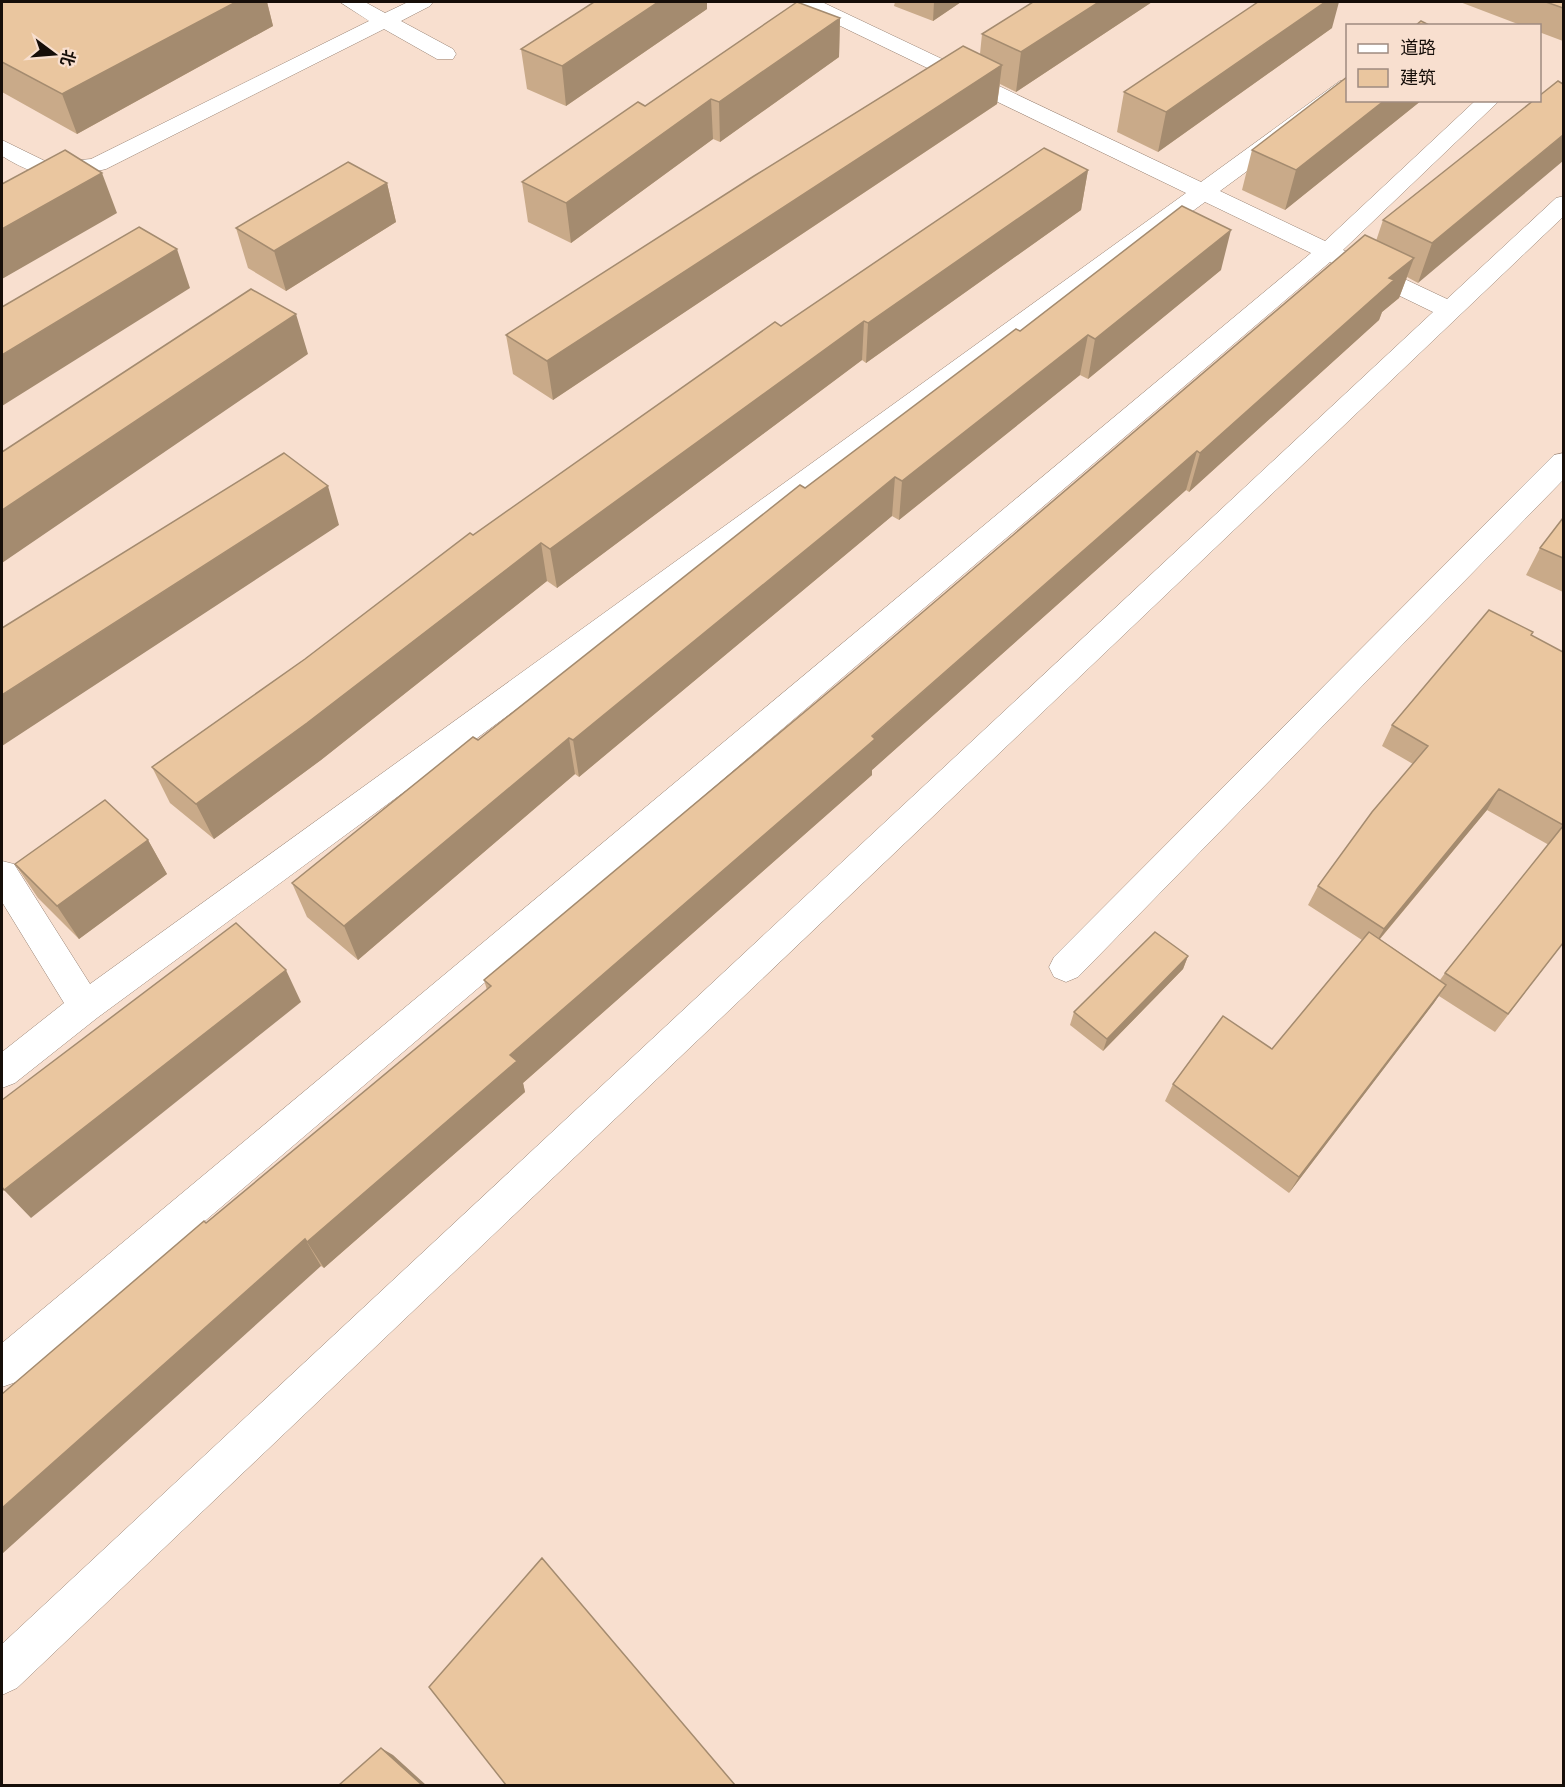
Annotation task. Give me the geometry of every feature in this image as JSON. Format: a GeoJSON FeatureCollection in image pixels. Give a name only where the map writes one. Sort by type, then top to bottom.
{"type":"FeatureCollection","features":[{"type":"Feature","properties":{"kind":"street"},"geometry":{"type":"LineString","coordinates":[[350,2],[444,54]]}},
{"type":"Feature","properties":{"kind":"street"},"geometry":{"type":"LineString","coordinates":[[2,147],[30,175],[62,172],[98,164],[423,2]]}},
{"type":"Feature","properties":{"kind":"street"},"geometry":{"type":"LineString","coordinates":[[806,2],[1451,311]]}},
{"type":"Feature","properties":{"kind":"street"},"geometry":{"type":"LineString","coordinates":[[2,1072],[86,1007],[1346,87]]}},
{"type":"Feature","properties":{"kind":"street"},"geometry":{"type":"LineString","coordinates":[[2,1368],[1328,252],[1487,102]]}},
{"type":"Feature","properties":{"kind":"street"},"geometry":{"type":"LineString","coordinates":[[2,1673],[1451,311],[1563,203]]}},
{"type":"Feature","properties":{"kind":"street"},"geometry":{"type":"LineString","coordinates":[[1066,967],[1563,462]]}},
{"type":"Feature","properties":{"kind":"street"},"geometry":{"type":"LineString","coordinates":[[2,874],[86,1007]]}},
{"type":"Feature","properties":{"kind":"building"},"geometry":{"type":"Polygon","coordinates":[[[2,2],[236,2],[62,94],[2,62],[2,2]]]}},
{"type":"Feature","properties":{"kind":"building"},"geometry":{"type":"Polygon","coordinates":[[[594,2],[658,2],[562,66],[521,49],[594,2]]]}},
{"type":"Feature","properties":{"kind":"building"},"geometry":{"type":"Polygon","coordinates":[[[797,2],[840,18],[719,102],[711,99],[566,203],[522,182],[638,102],[645,106],[797,2]]]}},
{"type":"Feature","properties":{"kind":"building"},"geometry":{"type":"Polygon","coordinates":[[[1033,2],[1099,2],[1021,52],[982,34],[1033,2]]]}},
{"type":"Feature","properties":{"kind":"building"},"geometry":{"type":"Polygon","coordinates":[[[1258,2],[1325,2],[1166,112],[1124,92],[1258,2]]]}},
{"type":"Feature","properties":{"kind":"building"},"geometry":{"type":"Polygon","coordinates":[[[1546,2],[1563,2],[1563,8],[1546,2]]]}},
{"type":"Feature","properties":{"kind":"building"},"geometry":{"type":"Polygon","coordinates":[[[963,46],[1002,65],[547,361],[506,335],[754,176],[963,46]]]}},
{"type":"Feature","properties":{"kind":"building"},"geometry":{"type":"Polygon","coordinates":[[[1346,78],[1346,102],[1382,102],[1296,170],[1252,150],[1346,78]]]}},
{"type":"Feature","properties":{"kind":"building"},"geometry":{"type":"Polygon","coordinates":[[[1558,81],[1563,84],[1563,135],[1432,243],[1383,220],[1531,102],[1541,102],[1541,94],[1558,81]]]}},
{"type":"Feature","properties":{"kind":"building"},"geometry":{"type":"Polygon","coordinates":[[[1044,148],[1088,170],[868,323],[864,321],[550,549],[541,543],[307,723],[196,804],[152,767],[305,659],[470,533],[473,535],[775,322],[781,326],[1044,148]]]}},
{"type":"Feature","properties":{"kind":"building"},"geometry":{"type":"Polygon","coordinates":[[[65,150],[102,173],[2,229],[2,184],[65,150]]]}},
{"type":"Feature","properties":{"kind":"building"},"geometry":{"type":"Polygon","coordinates":[[[348,162],[387,183],[274,251],[236,228],[348,162]]]}},
{"type":"Feature","properties":{"kind":"building"},"geometry":{"type":"Polygon","coordinates":[[[1182,206],[1231,230],[1095,339],[1088,335],[902,481],[895,477],[573,740],[569,738],[344,926],[292,883],[473,737],[478,740],[800,485],[805,488],[1016,329],[1020,331],[1182,206]]]}},
{"type":"Feature","properties":{"kind":"building"},"geometry":{"type":"Polygon","coordinates":[[[139,227],[177,249],[2,355],[2,307],[139,227]]]}},
{"type":"Feature","properties":{"kind":"building"},"geometry":{"type":"Polygon","coordinates":[[[1365,235],[1414,258],[1389,278],[1394,280],[1200,453],[1197,451],[872,736],[875,739],[510,1055],[517,1061],[307,1242],[305,1239],[2,1508],[2,1394],[204,1221],[206,1223],[491,986],[484,980],[856,669],[1365,235]]]}},
{"type":"Feature","properties":{"kind":"building"},"geometry":{"type":"Polygon","coordinates":[[[251,289],[296,314],[2,510],[2,452],[251,289]]]}},
{"type":"Feature","properties":{"kind":"building"},"geometry":{"type":"Polygon","coordinates":[[[284,453],[328,486],[2,695],[2,628],[284,453]]]}},
{"type":"Feature","properties":{"kind":"building"},"geometry":{"type":"Polygon","coordinates":[[[1563,518],[1563,558],[1540,548],[1563,518]]]}},
{"type":"Feature","properties":{"kind":"building"},"geometry":{"type":"Polygon","coordinates":[[[1489,610],[1533,632],[1531,635],[1563,652],[1563,825],[1499,789],[1384,929],[1318,886],[1372,812],[1428,746],[1392,725],[1489,610]]]}},
{"type":"Feature","properties":{"kind":"building"},"geometry":{"type":"Polygon","coordinates":[[[105,800],[148,840],[57,906],[15,864],[105,800]]]}},
{"type":"Feature","properties":{"kind":"building"},"geometry":{"type":"Polygon","coordinates":[[[1563,826],[1563,943],[1508,1014],[1445,973],[1563,826]]]}},
{"type":"Feature","properties":{"kind":"building"},"geometry":{"type":"Polygon","coordinates":[[[236,923],[286,970],[4,1190],[2,1187],[2,1100],[236,923]]]}},
{"type":"Feature","properties":{"kind":"building"},"geometry":{"type":"Polygon","coordinates":[[[1155,932],[1188,956],[1107,1039],[1074,1012],[1155,932]]]}},
{"type":"Feature","properties":{"kind":"building"},"geometry":{"type":"Polygon","coordinates":[[[1369,932],[1446,985],[1299,1177],[1173,1084],[1223,1016],[1272,1049],[1369,932]]]}},
{"type":"Feature","properties":{"kind":"building"},"geometry":{"type":"Polygon","coordinates":[[[542,1558],[735,1785],[506,1785],[429,1687],[542,1558]]]}},
{"type":"Feature","properties":{"kind":"building"},"geometry":{"type":"Polygon","coordinates":[[[381,1748],[422,1785],[339,1785],[381,1748]]]}}]}
